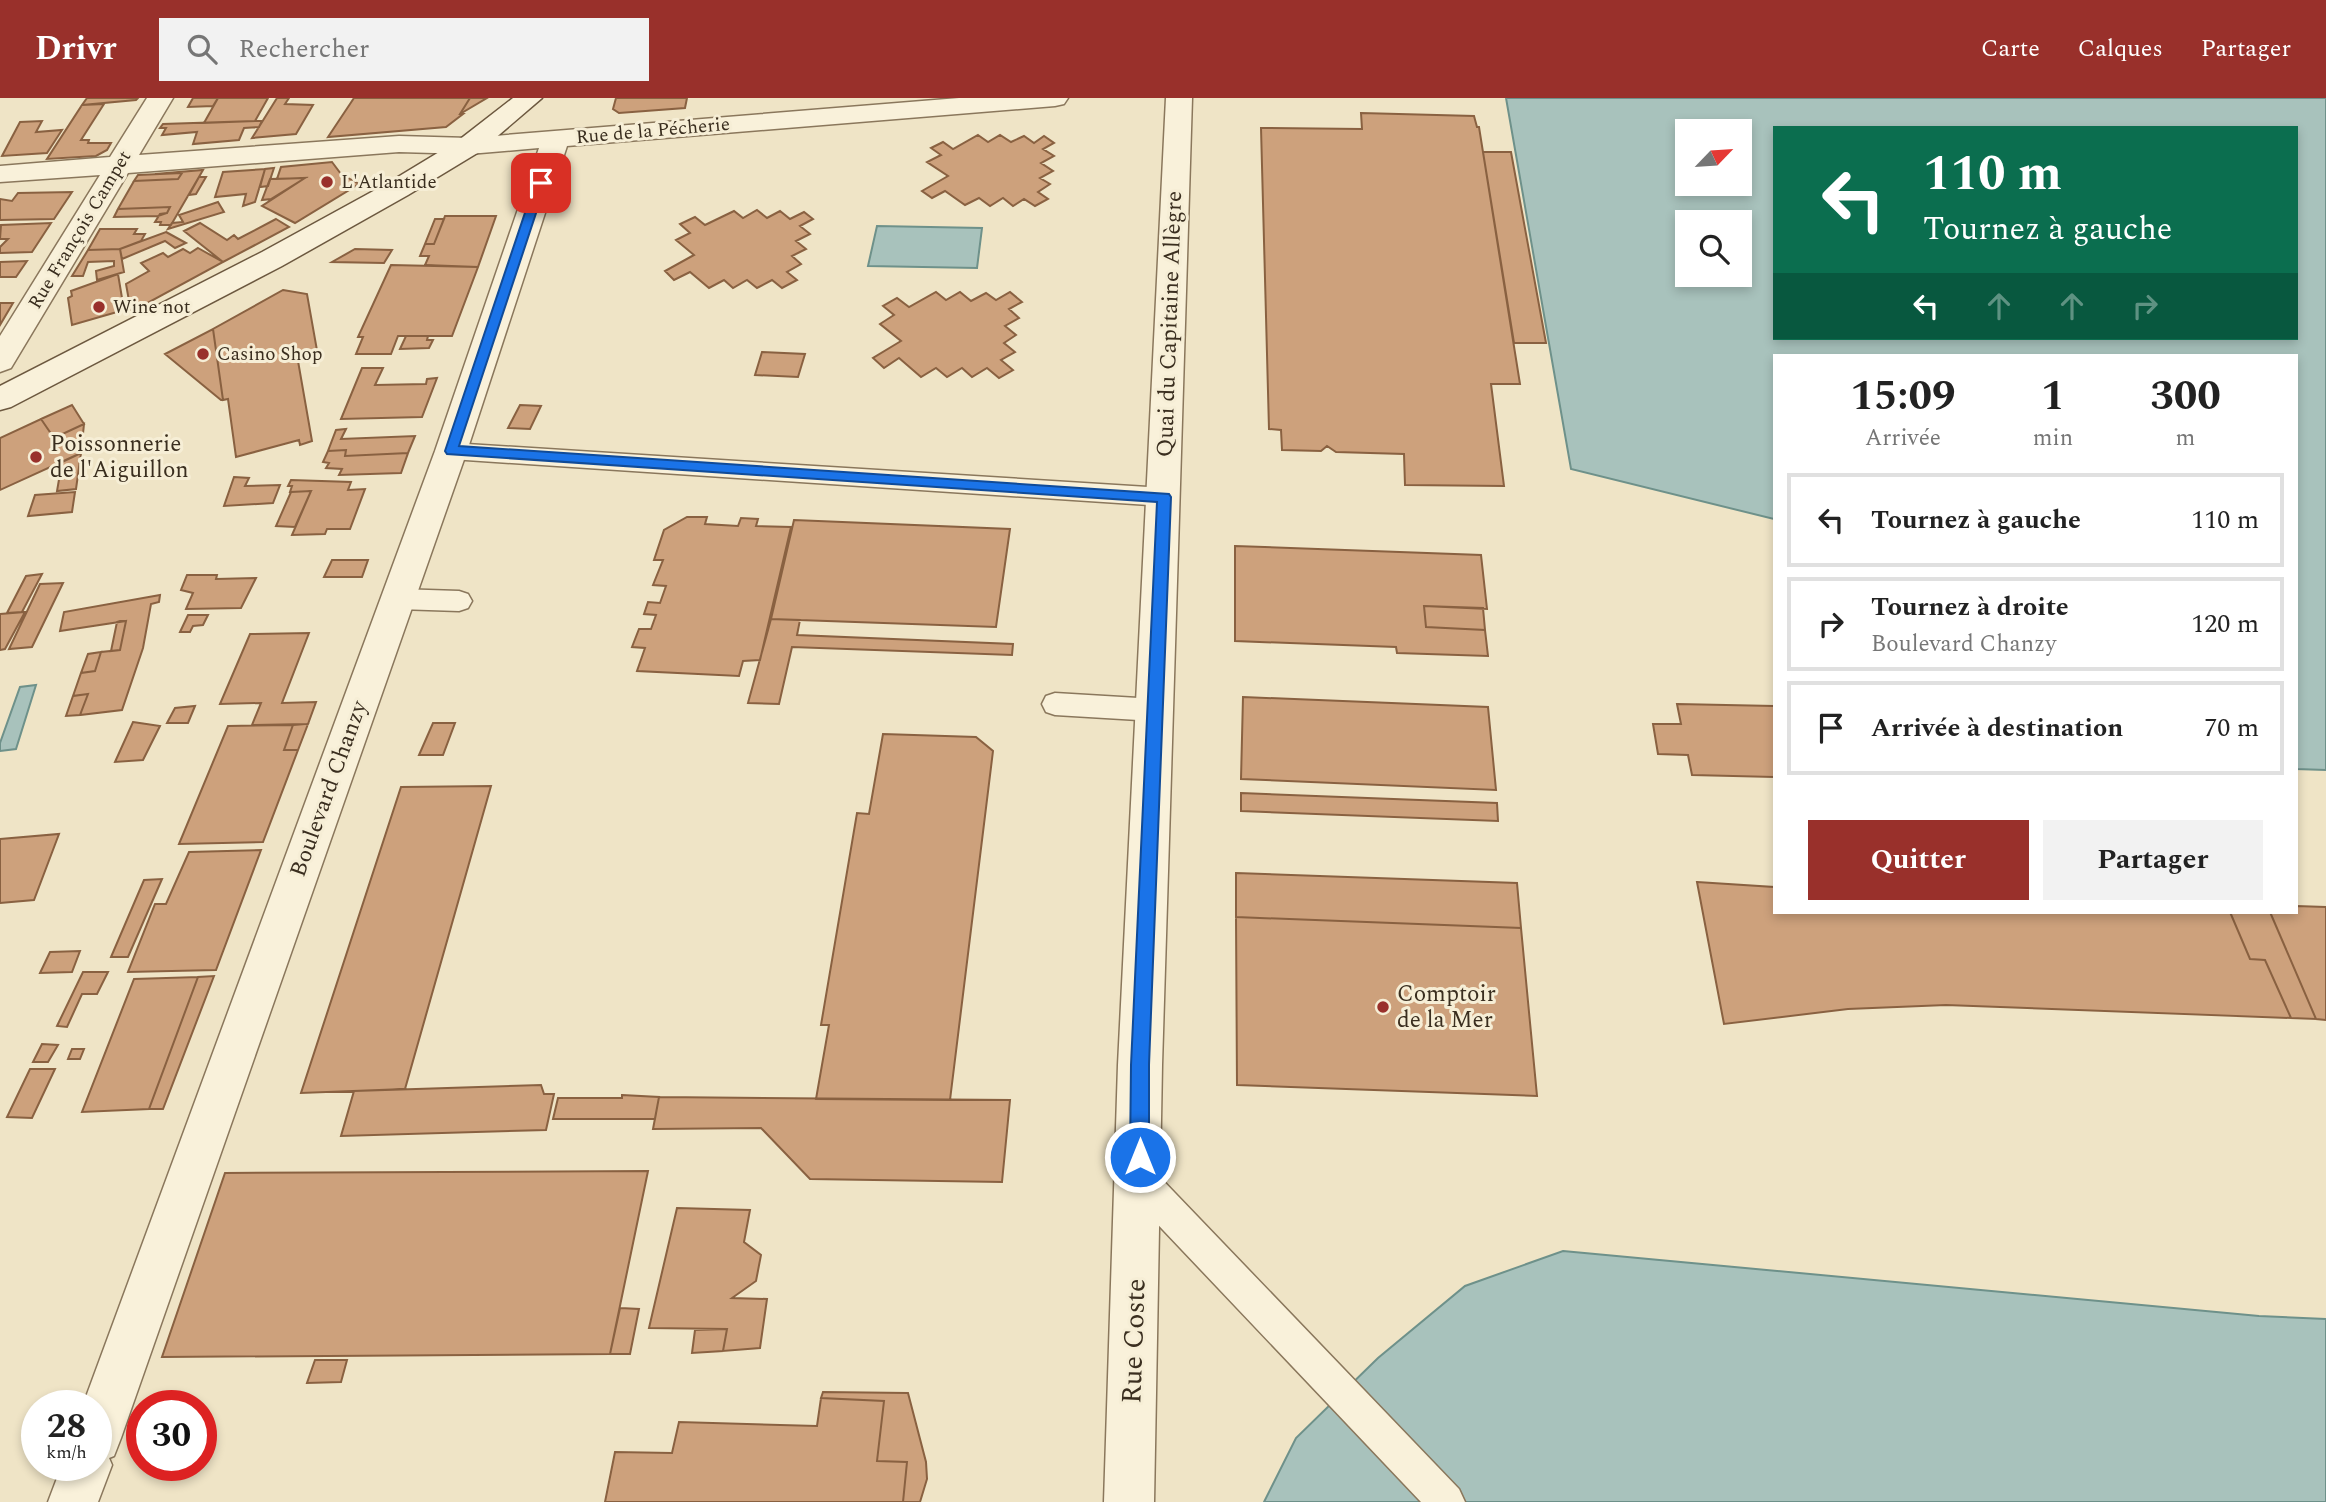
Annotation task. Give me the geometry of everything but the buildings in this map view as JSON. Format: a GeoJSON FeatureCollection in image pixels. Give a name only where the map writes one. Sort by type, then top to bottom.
{"type":"FeatureCollection","features":[{"type":"Feature","properties":{"kind":"street","name":"Rue François Campet"},"geometry":{"type":"LineString","coordinates":[[0,361],[160,98]]}},
{"type":"Feature","properties":{"kind":"street"},"geometry":{"type":"LineString","coordinates":[[0,399],[272,259],[398,189],[469,146],[528,98]]}},
{"type":"Feature","properties":{"kind":"street","name":"Rue de la Pécherie"},"geometry":{"type":"LineString","coordinates":[[0,174],[399,144],[469,146],[1055,98]]}},
{"type":"Feature","properties":{"kind":"street","name":"Quai du Capitaine Allègre"},"geometry":{"type":"LineString","coordinates":[[1139,1180],[1140,1065],[1179,98]]}},
{"type":"Feature","properties":{"kind":"street","name":"Boulevard Chanzy"},"geometry":{"type":"LineString","coordinates":[[112,1394],[451,451],[556,139]]}},
{"type":"Feature","properties":{"kind":"street","name":"Rue Coste"},"geometry":{"type":"LineString","coordinates":[[1129,1502],[1139,1180]]}},
{"type":"Feature","properties":{"kind":"street"},"geometry":{"type":"LineString","coordinates":[[73,1502],[81,1481]]}},
{"type":"Feature","properties":{"kind":"lane"},"geometry":{"type":"LineString","coordinates":[[451,451],[1164,497]]}},
{"type":"Feature","properties":{"kind":"lane"},"geometry":{"type":"LineString","coordinates":[[398,599],[459,601]]}},
{"type":"Feature","properties":{"kind":"lane"},"geometry":{"type":"LineString","coordinates":[[1055,704],[1155,710]]}},
{"type":"Feature","properties":{"kind":"lane"},"geometry":{"type":"LineString","coordinates":[[1139,1180],[1446,1502]]}},
{"type":"Feature","properties":{"kind":"water"},"geometry":{"type":"Polygon","coordinates":[[[1506,98],[2326,98],[2326,770],[2298,769],[2298,354],[1773,354],[1773,519],[1571,469],[1506,98]]]}},
{"type":"Feature","properties":{"kind":"water"},"geometry":{"type":"Polygon","coordinates":[[[877,226],[982,228],[977,268],[868,266],[877,226]]]}},
{"type":"Feature","properties":{"kind":"water"},"geometry":{"type":"Polygon","coordinates":[[[36,685],[16,749],[0,751],[0,743],[20,687],[36,685]]]}},
{"type":"Feature","properties":{"kind":"water"},"geometry":{"type":"Polygon","coordinates":[[[1563,1251],[2259,1316],[2326,1319],[2326,1502],[1264,1502],[1296,1438],[1378,1358],[1465,1286],[1563,1251]]]}},
{"type":"Feature","properties":{"kind":"place","name":"L'Atlantide"},"geometry":{"type":"Point","coordinates":[327,182]}},
{"type":"Feature","properties":{"kind":"place","name":"Wine not"},"geometry":{"type":"Point","coordinates":[99,307]}},
{"type":"Feature","properties":{"kind":"place","name":"Casino Shop"},"geometry":{"type":"Point","coordinates":[203,354]}},
{"type":"Feature","properties":{"kind":"place","name":"Poissonnerie de l'Aiguillon"},"geometry":{"type":"Point","coordinates":[36,457]}},
{"type":"Feature","properties":{"kind":"place","name":"Comptoir de la Mer"},"geometry":{"type":"Point","coordinates":[1383,1007]}},
{"type":"Feature","properties":{"kind":"route"},"geometry":{"type":"LineString","coordinates":[[541,183],[451,451],[1097,495],[1164,497],[1140,1065],[1140,1157]]}}]}
